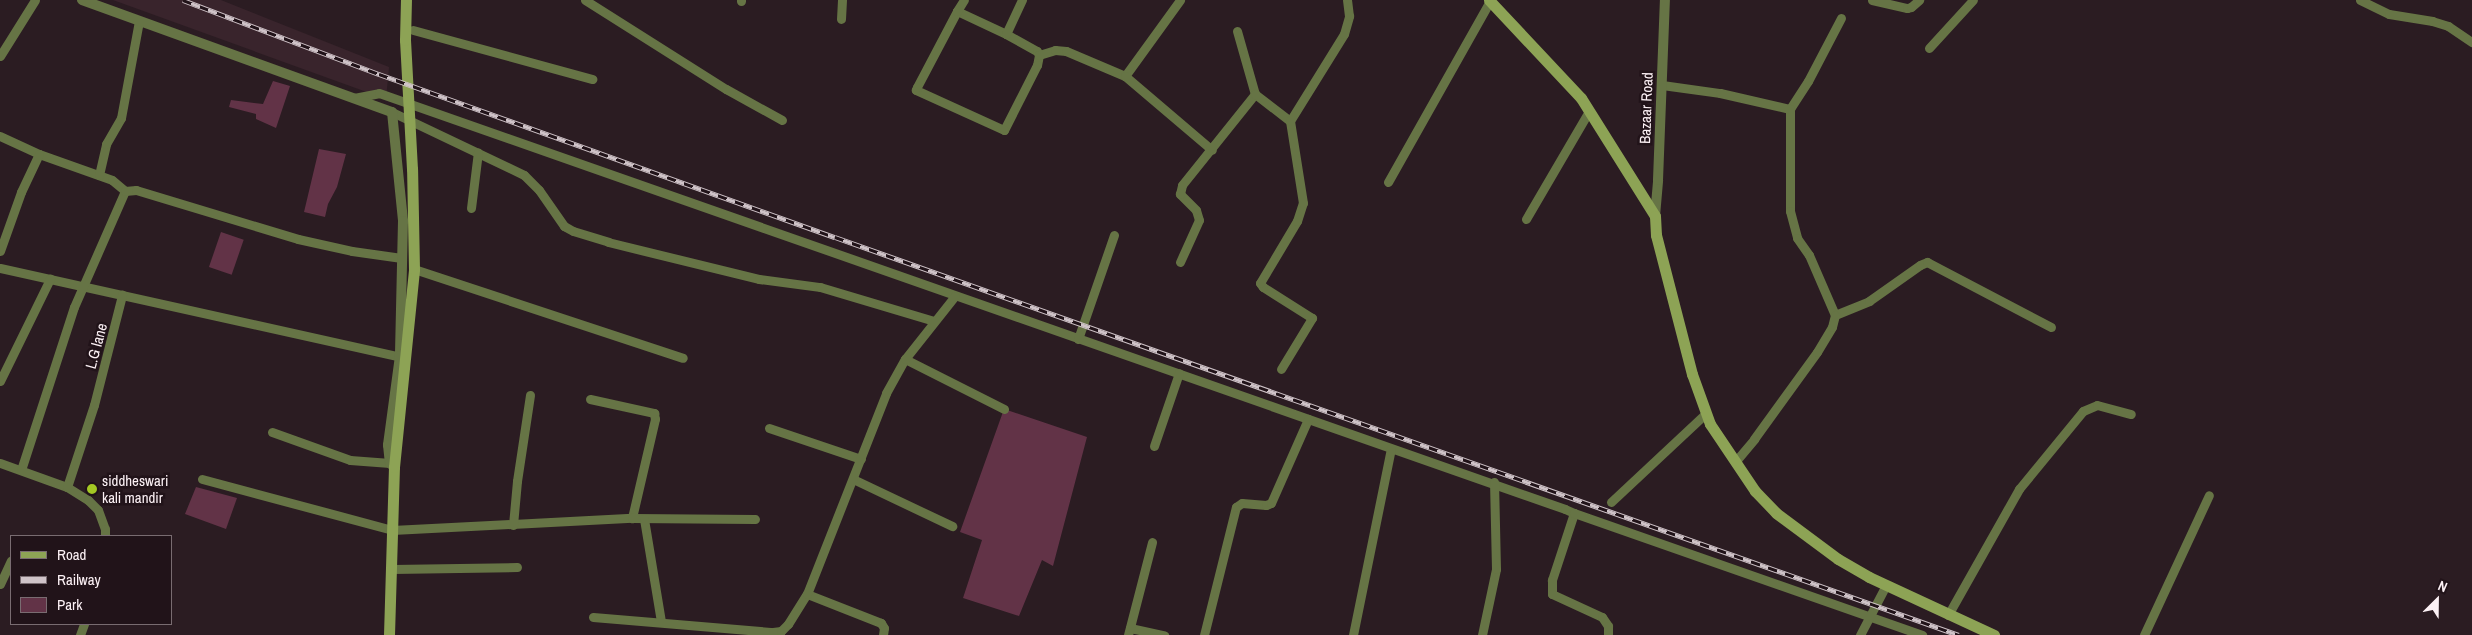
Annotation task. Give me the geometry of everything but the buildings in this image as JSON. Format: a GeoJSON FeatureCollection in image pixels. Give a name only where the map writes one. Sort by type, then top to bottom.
{"type":"FeatureCollection","features":[{"type":"Feature","properties":{"kind":"main road"},"geometry":{"type":"LineString","coordinates":[[389,635],[392,569],[392,465],[414,270],[412,169],[405,40],[406,0]]}},
{"type":"Feature","properties":{"kind":"main road"},"geometry":{"type":"LineString","coordinates":[[1490,1],[1581,98],[1655,216],[1659,245],[1692,374],[1710,424],[1755,491],[1776,513],[1838,559],[1886,585],[1994,635]]}},
{"type":"Feature","properties":{"kind":"street"},"geometry":{"type":"LineString","coordinates":[[0,56],[35,0]]}},
{"type":"Feature","properties":{"kind":"street"},"geometry":{"type":"LineString","coordinates":[[82,0],[392,112],[478,152],[532,182],[567,229],[608,242],[759,279],[820,287],[934,322]]}},
{"type":"Feature","properties":{"kind":"street"},"geometry":{"type":"LineString","coordinates":[[585,0],[726,89],[782,120]]}},
{"type":"Feature","properties":{"kind":"street"},"geometry":{"type":"LineString","coordinates":[[842,0],[842,19]]}},
{"type":"Feature","properties":{"kind":"street"},"geometry":{"type":"LineString","coordinates":[[957,11],[1006,34],[1037,51],[1039,55],[1038,65],[1002,131],[917,92],[917,86],[957,11],[964,0]]}},
{"type":"Feature","properties":{"kind":"street"},"geometry":{"type":"LineString","coordinates":[[1006,34],[1022,0]]}},
{"type":"Feature","properties":{"kind":"street"},"geometry":{"type":"LineString","coordinates":[[1125,76],[1180,0]]}},
{"type":"Feature","properties":{"kind":"street"},"geometry":{"type":"LineString","coordinates":[[1281,369],[1312,320],[1309,316],[1260,285],[1297,221],[1303,203],[1290,121],[1344,34],[1349,16],[1347,0]]}},
{"type":"Feature","properties":{"kind":"street","name":"Bazaar Road"},"geometry":{"type":"LineString","coordinates":[[1655,216],[1665,0]]}},
{"type":"Feature","properties":{"kind":"street"},"geometry":{"type":"LineString","coordinates":[[1872,0],[1907,8],[1919,0]]}},
{"type":"Feature","properties":{"kind":"street"},"geometry":{"type":"LineString","coordinates":[[1929,48],[1973,0]]}},
{"type":"Feature","properties":{"kind":"street"},"geometry":{"type":"LineString","coordinates":[[2360,0],[2389,14],[2432,21],[2448,26],[2472,42]]}},
{"type":"Feature","properties":{"kind":"street"},"geometry":{"type":"LineString","coordinates":[[1388,182],[1490,1]]}},
{"type":"Feature","properties":{"kind":"street"},"geometry":{"type":"LineString","coordinates":[[1735,462],[1817,352],[1832,327],[1835,315],[1809,255],[1797,238],[1790,211],[1790,109],[1808,82],[1841,18]]}},
{"type":"Feature","properties":{"kind":"street"},"geometry":{"type":"LineString","coordinates":[[99,175],[106,144],[120,118],[139,21]]}},
{"type":"Feature","properties":{"kind":"street"},"geometry":{"type":"LineString","coordinates":[[413,30],[592,79]]}},
{"type":"Feature","properties":{"kind":"street"},"geometry":{"type":"LineString","coordinates":[[1237,31],[1256,94],[1290,121]]}},
{"type":"Feature","properties":{"kind":"street"},"geometry":{"type":"LineString","coordinates":[[1039,55],[1055,50],[1066,51],[1125,76],[1212,150]]}},
{"type":"Feature","properties":{"kind":"street"},"geometry":{"type":"LineString","coordinates":[[1662,86],[1720,93],[1790,109]]}},
{"type":"Feature","properties":{"kind":"street"},"geometry":{"type":"LineString","coordinates":[[354,98],[379,93],[1391,449],[1494,482],[1574,513],[1870,615],[1922,635]]}},
{"type":"Feature","properties":{"kind":"street"},"geometry":{"type":"LineString","coordinates":[[1180,262],[1197,225],[1199,214],[1182,197],[1180,190],[1256,94]]}},
{"type":"Feature","properties":{"kind":"street"},"geometry":{"type":"LineString","coordinates":[[1526,219],[1589,111]]}},
{"type":"Feature","properties":{"kind":"street"},"geometry":{"type":"LineString","coordinates":[[0,268],[403,358],[403,221],[392,112]]}},
{"type":"Feature","properties":{"kind":"street"},"geometry":{"type":"LineString","coordinates":[[0,136],[40,154],[112,180],[125,191],[136,190],[298,239],[352,251],[402,258]]}},
{"type":"Feature","properties":{"kind":"street"},"geometry":{"type":"LineString","coordinates":[[471,208],[478,152]]}},
{"type":"Feature","properties":{"kind":"street"},"geometry":{"type":"LineString","coordinates":[[0,251],[21,192],[40,154]]}},
{"type":"Feature","properties":{"kind":"street"},"geometry":{"type":"LineString","coordinates":[[21,470],[74,306],[125,191]]}},
{"type":"Feature","properties":{"kind":"street"},"geometry":{"type":"LineString","coordinates":[[1078,339],[1114,235]]}},
{"type":"Feature","properties":{"kind":"street"},"geometry":{"type":"LineString","coordinates":[[1835,315],[1869,301],[1920,264],[1927,262],[2051,327]]}},
{"type":"Feature","properties":{"kind":"street"},"geometry":{"type":"LineString","coordinates":[[414,270],[683,358]]}},
{"type":"Feature","properties":{"kind":"street"},"geometry":{"type":"LineString","coordinates":[[0,381],[50,279]]}},
{"type":"Feature","properties":{"kind":"street","name":"L.G lane"},"geometry":{"type":"LineString","coordinates":[[67,487],[94,405],[122,295]]}},
{"type":"Feature","properties":{"kind":"street"},"geometry":{"type":"LineString","coordinates":[[593,617],[781,631],[807,594],[886,393],[905,359],[955,296]]}},
{"type":"Feature","properties":{"kind":"street"},"geometry":{"type":"LineString","coordinates":[[905,359],[1004,409]]}},
{"type":"Feature","properties":{"kind":"street"},"geometry":{"type":"LineString","coordinates":[[1154,446],[1179,373]]}},
{"type":"Feature","properties":{"kind":"street"},"geometry":{"type":"LineString","coordinates":[[513,525],[517,480],[530,395]]}},
{"type":"Feature","properties":{"kind":"street"},"geometry":{"type":"LineString","coordinates":[[590,399],[654,413],[632,518]]}},
{"type":"Feature","properties":{"kind":"street"},"geometry":{"type":"LineString","coordinates":[[1948,615],[2019,489],[2082,411],[2097,405],[2131,414]]}},
{"type":"Feature","properties":{"kind":"street"},"geometry":{"type":"LineString","coordinates":[[1611,502],[1706,412]]}},
{"type":"Feature","properties":{"kind":"street"},"geometry":{"type":"LineString","coordinates":[[1204,635],[1236,507],[1239,503],[1266,506],[1271,503],[1308,419]]}},
{"type":"Feature","properties":{"kind":"street"},"geometry":{"type":"LineString","coordinates":[[769,428],[860,459]]}},
{"type":"Feature","properties":{"kind":"street"},"geometry":{"type":"LineString","coordinates":[[272,432],[350,460],[392,465]]}},
{"type":"Feature","properties":{"kind":"street"},"geometry":{"type":"LineString","coordinates":[[1353,635],[1391,449]]}},
{"type":"Feature","properties":{"kind":"street"},"geometry":{"type":"LineString","coordinates":[[0,462],[67,487],[88,500],[98,510],[105,529],[105,535]]}},
{"type":"Feature","properties":{"kind":"street"},"geometry":{"type":"LineString","coordinates":[[202,479],[392,530],[632,518],[755,519]]}},
{"type":"Feature","properties":{"kind":"street"},"geometry":{"type":"LineString","coordinates":[[853,479],[952,526]]}},
{"type":"Feature","properties":{"kind":"street"},"geometry":{"type":"LineString","coordinates":[[1482,635],[1496,570],[1494,482]]}},
{"type":"Feature","properties":{"kind":"street"},"geometry":{"type":"LineString","coordinates":[[2144,635],[2208,495]]}},
{"type":"Feature","properties":{"kind":"street"},"geometry":{"type":"LineString","coordinates":[[1574,513],[1552,580],[1552,594],[1602,617],[1608,626],[1608,635]]}},
{"type":"Feature","properties":{"kind":"street"},"geometry":{"type":"LineString","coordinates":[[644,519],[662,622]]}},
{"type":"Feature","properties":{"kind":"street"},"geometry":{"type":"LineString","coordinates":[[1152,542],[1129,631],[1164,635]]}},
{"type":"Feature","properties":{"kind":"street"},"geometry":{"type":"LineString","coordinates":[[0,584],[10,562]]}},
{"type":"Feature","properties":{"kind":"street"},"geometry":{"type":"LineString","coordinates":[[392,569],[517,567]]}},
{"type":"Feature","properties":{"kind":"street"},"geometry":{"type":"LineString","coordinates":[[1860,635],[1886,585]]}},
{"type":"Feature","properties":{"kind":"street"},"geometry":{"type":"LineString","coordinates":[[807,594],[881,623],[884,628],[883,635]]}},
{"type":"Feature","properties":{"kind":"shaded area"},"geometry":{"type":"Polygon","coordinates":[[[113,0],[221,0],[389,67],[386,99],[113,0]]]}},
{"type":"Feature","properties":{"kind":"green space"},"geometry":{"type":"Polygon","coordinates":[[[273,81],[290,86],[276,128],[256,119],[256,114],[229,107],[231,100],[263,104],[273,81]]]}},
{"type":"Feature","properties":{"kind":"green space"},"geometry":{"type":"Polygon","coordinates":[[[319,149],[346,154],[337,187],[328,204],[325,217],[304,212],[319,149]]]}},
{"type":"Feature","properties":{"kind":"green space"},"geometry":{"type":"Polygon","coordinates":[[[221,232],[244,240],[232,275],[209,267],[221,232]]]}},
{"type":"Feature","properties":{"kind":"green space"},"geometry":{"type":"Polygon","coordinates":[[[1004,409],[1087,437],[1053,566],[1042,560],[1019,616],[963,598],[982,540],[960,532],[1004,409]]]}},
{"type":"Feature","properties":{"kind":"green space"},"geometry":{"type":"Polygon","coordinates":[[[196,487],[237,498],[226,529],[185,514],[196,487]]]}},
{"type":"Feature","properties":{"kind":"railway"},"geometry":{"type":"LineString","coordinates":[[183,0],[379,74],[1959,635]]}},
{"type":"Feature","properties":{"kind":"place","name":"siddheswari kali mandir"},"geometry":{"type":"Point","coordinates":[92,489]}}]}
